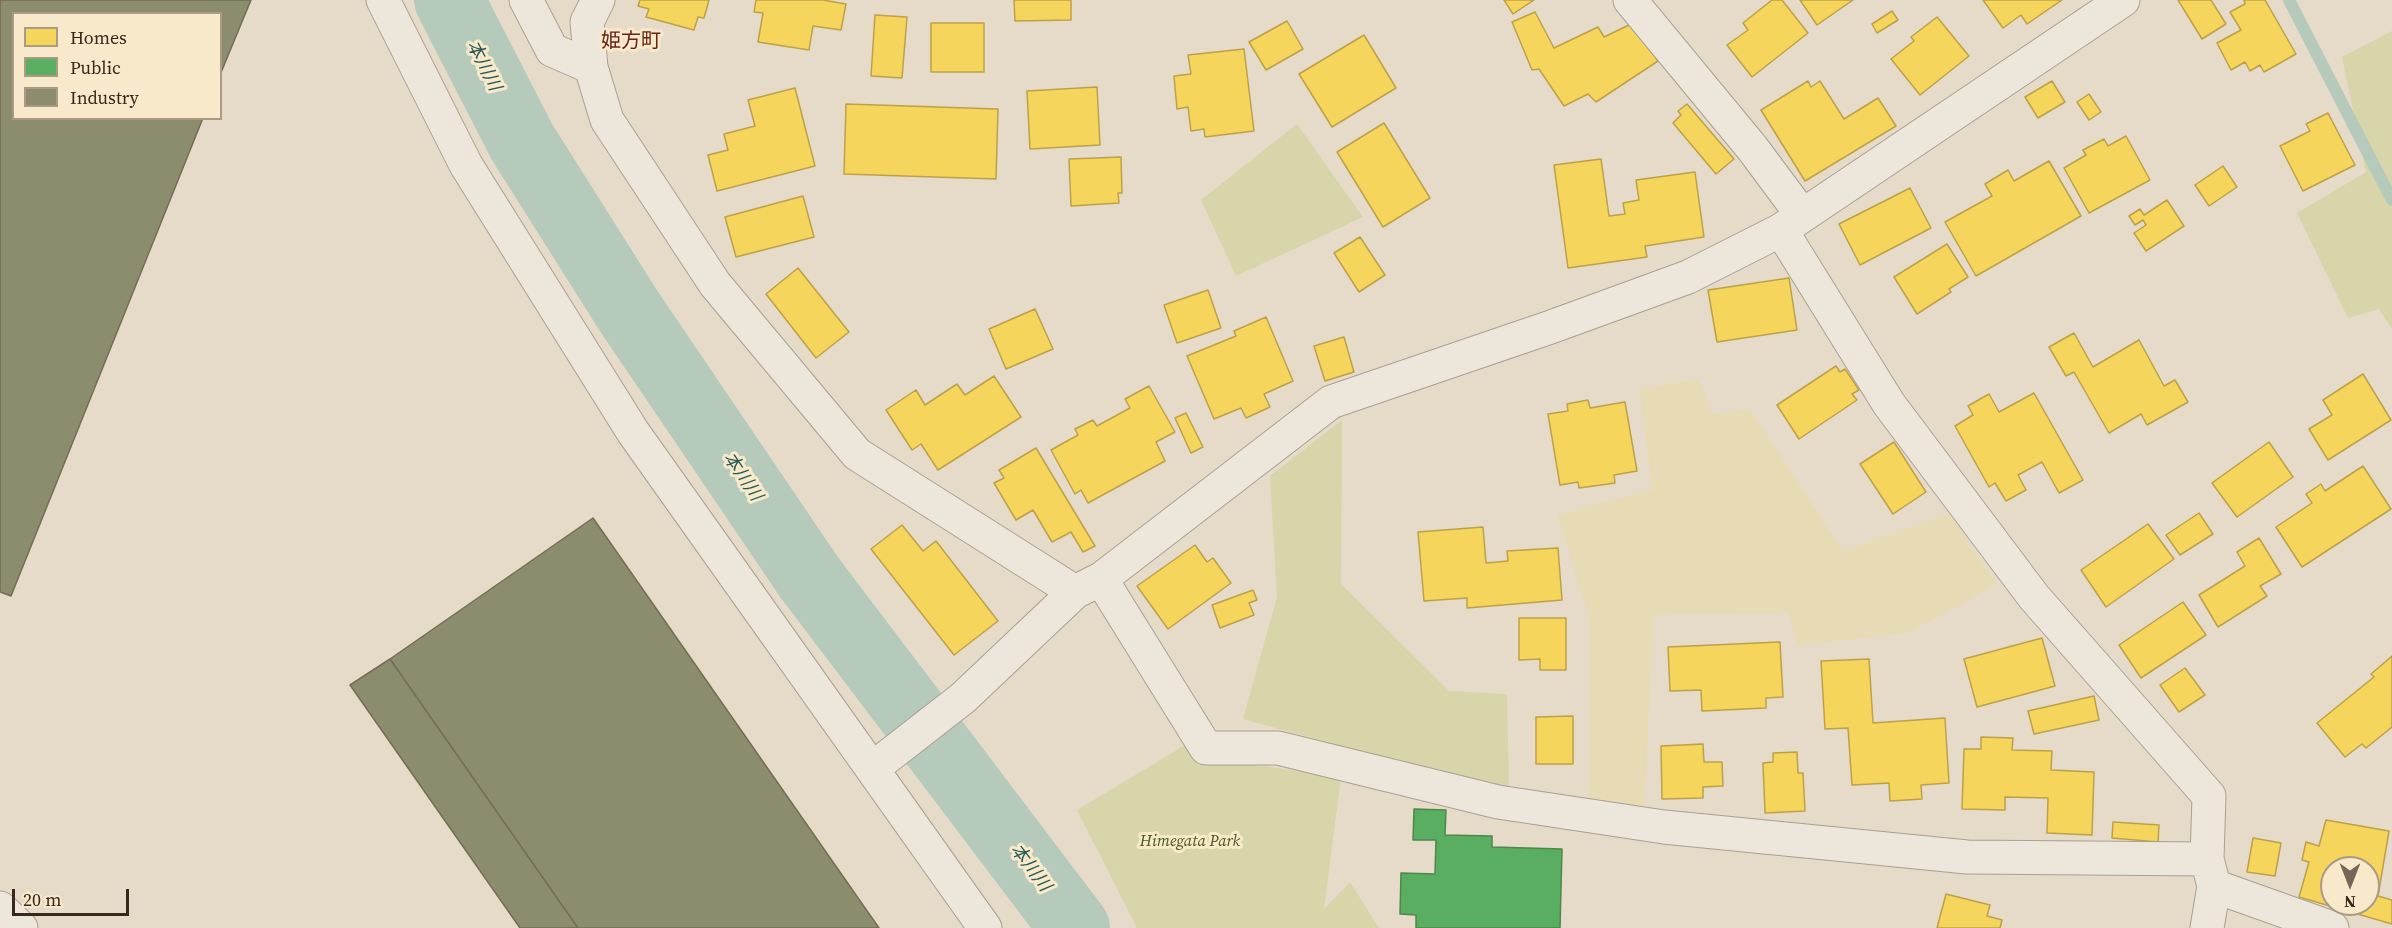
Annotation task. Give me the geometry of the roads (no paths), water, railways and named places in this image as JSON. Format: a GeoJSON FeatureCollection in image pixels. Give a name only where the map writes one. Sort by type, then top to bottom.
{"type":"FeatureCollection","features":[{"type":"Feature","properties":{"kind":"street"},"geometry":{"type":"LineString","coordinates":[[383,0],[466,165],[633,432],[882,760],[985,928]]}},
{"type":"Feature","properties":{"kind":"street"},"geometry":{"type":"LineString","coordinates":[[526,0],[552,50],[591,66]]}},
{"type":"Feature","properties":{"kind":"street"},"geometry":{"type":"LineString","coordinates":[[598,0],[587,22],[591,66],[607,120],[715,284],[857,454],[1088,585],[1206,748],[1278,747],[1498,802],[1664,827],[1967,857],[2211,873],[2332,928]]}},
{"type":"Feature","properties":{"kind":"street"},"geometry":{"type":"LineString","coordinates":[[1630,0],[1753,149],[1889,404],[2034,597],[2210,796],[2211,873],[2207,928]]}},
{"type":"Feature","properties":{"kind":"street"},"geometry":{"type":"LineString","coordinates":[[882,760],[963,698],[1088,585],[1331,402],[1548,328],[1688,277],[1792,222],[2123,0]]}},
{"type":"Feature","properties":{"kind":"street"},"geometry":{"type":"LineString","coordinates":[[0,908],[21,928]]}},
{"type":"Feature","properties":{"kind":"waterway","name":"本川川"},"geometry":{"type":"LineString","coordinates":[[449,0],[522,142],[628,310],[809,577],[1075,928]]}},
{"type":"Feature","properties":{"kind":"waterway"},"geometry":{"type":"LineString","coordinates":[[2289,0],[2392,200]]}},
{"type":"Feature","properties":{"kind":"district","name":"姫方町"},"geometry":{"type":"Point","coordinates":[631,42]}},
{"type":"Feature","properties":{"kind":"park label","name":"Himegata Park"},"geometry":{"type":"Point","coordinates":[1190,842]}}]}
